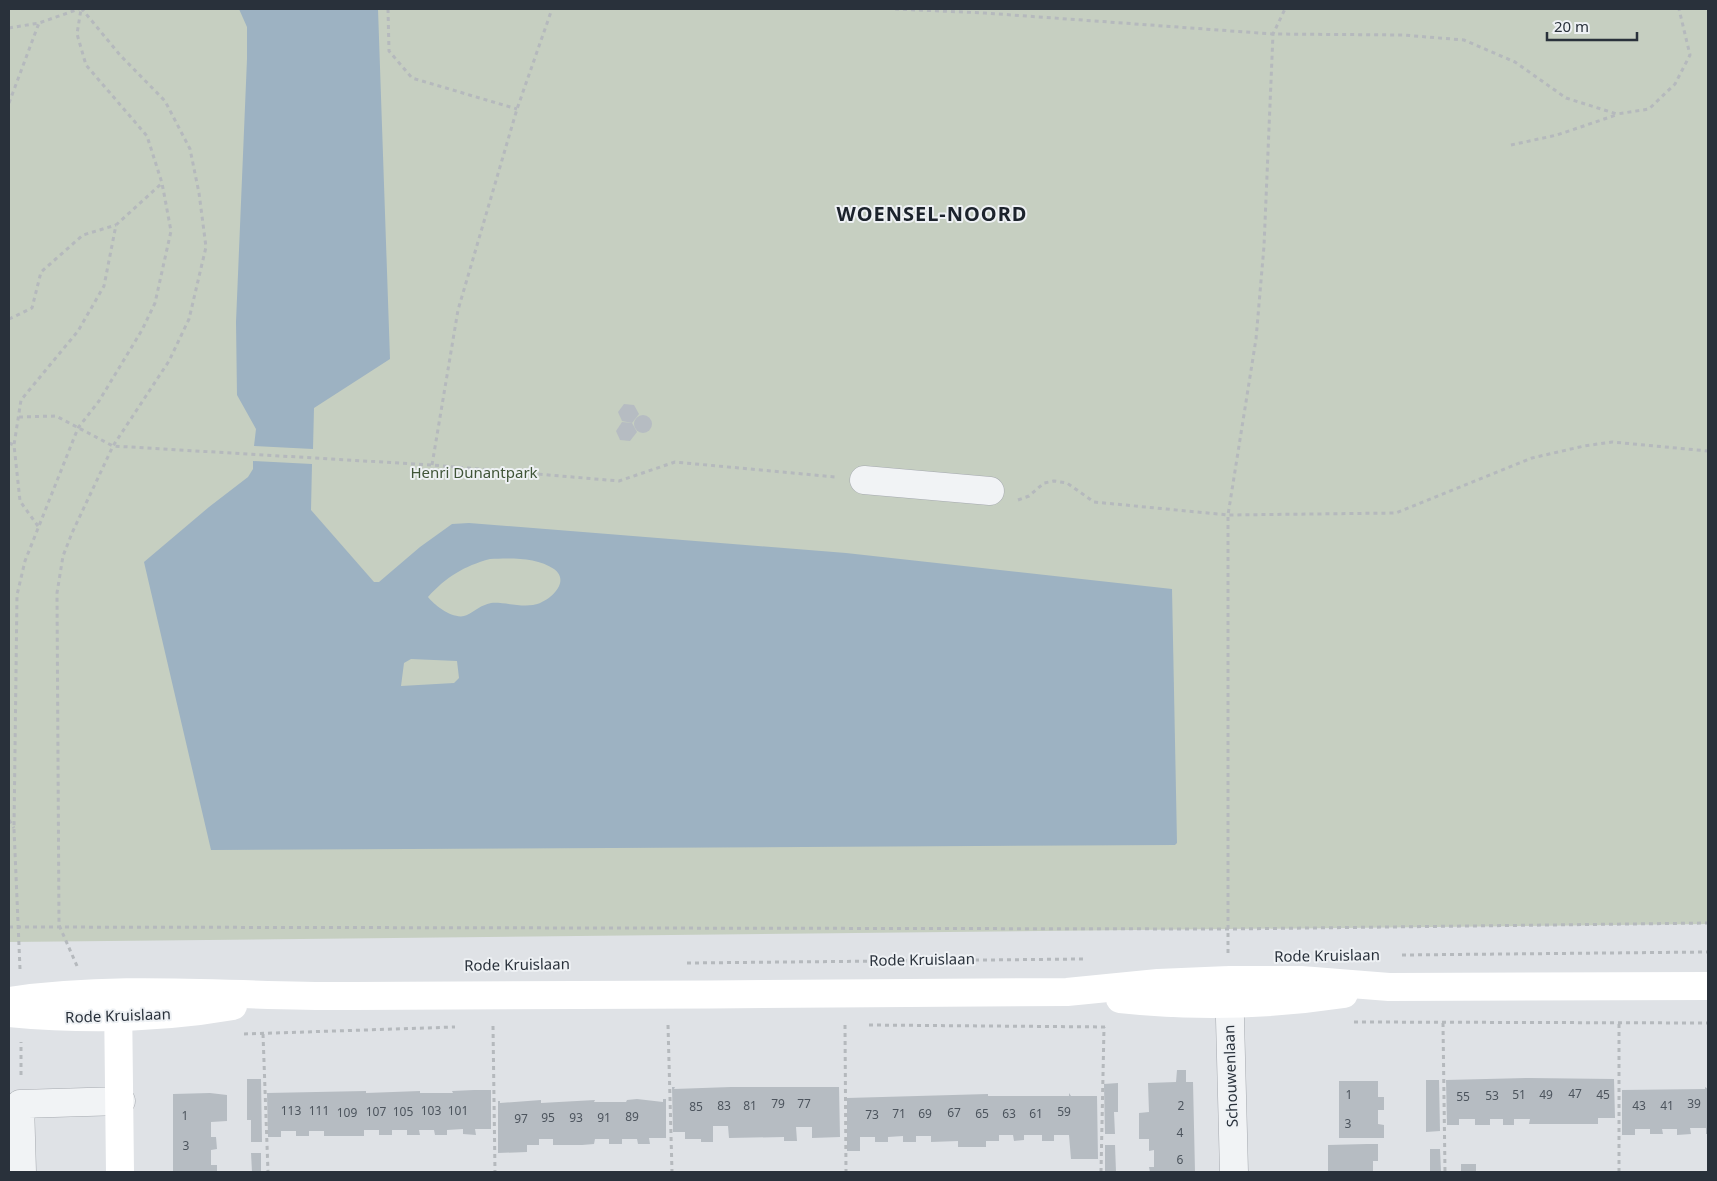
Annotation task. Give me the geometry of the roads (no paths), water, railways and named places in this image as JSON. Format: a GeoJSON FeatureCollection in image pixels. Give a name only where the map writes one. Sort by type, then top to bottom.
{"type":"FeatureCollection","features":[{"type":"Feature","properties":{"kind":"main road","name":"Rode Kruislaan"},"geometry":{"type":"LineString","coordinates":[[9,1013],[58,1018],[118,1004],[287,997],[1067,992],[1158,983],[1229,991],[1300,980],[1389,987],[1708,986]]}},
{"type":"Feature","properties":{"kind":"main road","name":"Rode Kruislaan"},"geometry":{"type":"LineString","coordinates":[[9,1001],[58,994],[118,1004]]}},
{"type":"Feature","properties":{"kind":"main road"},"geometry":{"type":"LineString","coordinates":[[118,1004],[121,1101],[120,1172]]}},
{"type":"Feature","properties":{"kind":"street"},"geometry":{"type":"LineString","coordinates":[[864,480],[990,491]]}},
{"type":"Feature","properties":{"kind":"street","name":"Schouwenlaan"},"geometry":{"type":"LineString","coordinates":[[1229,991],[1234,1172]]}},
{"type":"Feature","properties":{"kind":"street"},"geometry":{"type":"LineString","coordinates":[[22,1172],[20,1104],[121,1101]]}},
{"type":"Feature","properties":{"kind":"water"},"geometry":{"type":"Polygon","coordinates":[[[239,9],[378,9],[390,359],[314,408],[313,449],[254,446],[256,429],[237,395],[236,322],[247,59],[247,27],[239,9]]]}},
{"type":"Feature","properties":{"kind":"water"},"geometry":{"type":"Polygon","coordinates":[[[253,461],[312,464],[311,510],[374,582],[379,582],[420,547],[452,524],[469,523],[846,553],[1172,589],[1177,843],[1175,845],[211,850],[144,562],[248,477],[253,469],[253,461]],[[490,559],[456,573],[428,597],[446,612],[462,616],[491,603],[533,605],[551,596],[559,586],[559,574],[554,569],[540,562],[523,559],[490,559]],[[411,659],[404,663],[401,686],[454,683],[459,678],[457,661],[411,659]]]}},
{"type":"Feature","properties":{"kind":"district","name":"WOENSEL-NOORD"},"geometry":{"type":"Point","coordinates":[932,214]}},
{"type":"Feature","properties":{"kind":"park label","name":"Henri Dunantpark"},"geometry":{"type":"Point","coordinates":[474,473]}}]}
